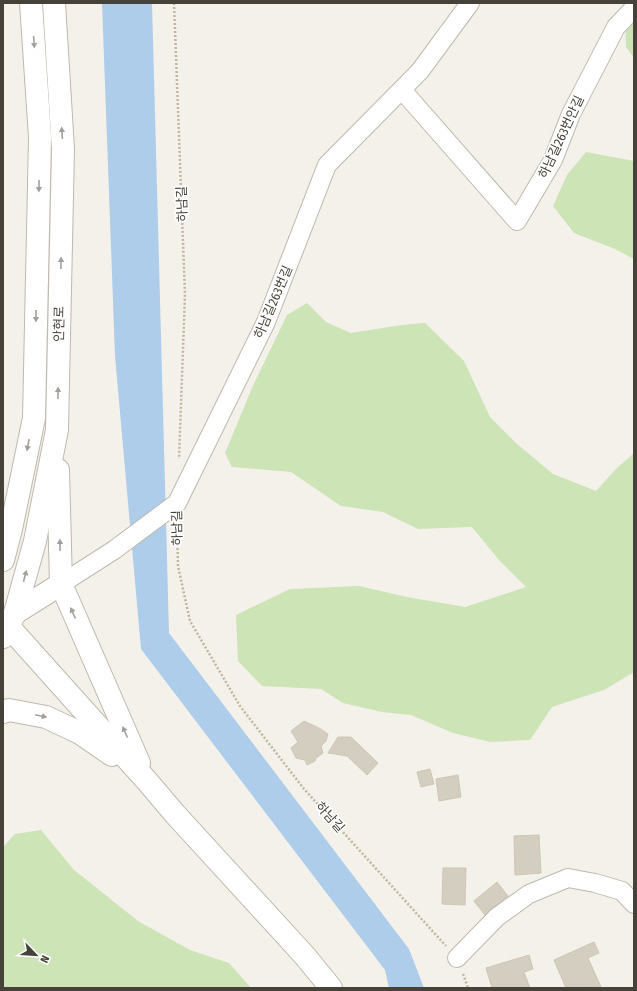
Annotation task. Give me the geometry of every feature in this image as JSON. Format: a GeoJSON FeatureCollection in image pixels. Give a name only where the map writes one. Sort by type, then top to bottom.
{"type":"FeatureCollection","features":[{"type":"Feature","properties":{"kind":"street","name":"안현로"},"geometry":{"type":"LineString","coordinates":[[3,560],[11,529],[34,418],[40,138],[31,3]]}},
{"type":"Feature","properties":{"kind":"street","name":"안현로"},"geometry":{"type":"LineString","coordinates":[[7,625],[35,541],[57,430],[63,150],[54,3]]}},
{"type":"Feature","properties":{"kind":"street","name":"하남길263번길"},"geometry":{"type":"LineString","coordinates":[[61,584],[114,550],[173,506],[266,322],[327,165],[420,71],[470,3]]}},
{"type":"Feature","properties":{"kind":"street","name":"하남길263번안길"},"geometry":{"type":"LineString","coordinates":[[402,90],[517,221],[553,160],[570,114],[616,27],[634,8]]}},
{"type":"Feature","properties":{"kind":"street"},"geometry":{"type":"LineString","coordinates":[[57,424],[61,584],[147,781]]}},
{"type":"Feature","properties":{"kind":"street"},"geometry":{"type":"LineString","coordinates":[[61,584],[7,625],[175,814],[305,956],[331,988]]}},
{"type":"Feature","properties":{"kind":"street"},"geometry":{"type":"LineString","coordinates":[[3,712],[9,710],[46,717],[80,733],[147,781]]}},
{"type":"Feature","properties":{"kind":"street"},"geometry":{"type":"LineString","coordinates":[[457,958],[497,917],[529,894],[568,878],[595,882],[622,891],[634,904]]}},
{"type":"Feature","properties":{"kind":"path","name":"하남길"},"geometry":{"type":"LineString","coordinates":[[174,3],[185,295],[178,465]]}},
{"type":"Feature","properties":{"kind":"path","name":"하남길"},"geometry":{"type":"LineString","coordinates":[[173,506],[178,566],[190,621],[240,706],[304,788],[457,958],[468,988]]}},
{"type":"Feature","properties":{"kind":"green space"},"geometry":{"type":"Polygon","coordinates":[[[625,3],[634,3],[634,58],[626,47],[625,3]]]}},
{"type":"Feature","properties":{"kind":"green space"},"geometry":{"type":"Polygon","coordinates":[[[586,152],[634,161],[634,259],[615,249],[574,233],[553,206],[567,175],[586,152]]]}},
{"type":"Feature","properties":{"kind":"green space"},"geometry":{"type":"Polygon","coordinates":[[[307,303],[326,322],[351,333],[425,323],[464,361],[490,417],[516,443],[553,474],[596,491],[616,469],[634,453],[634,672],[604,690],[552,707],[530,740],[490,742],[453,733],[411,715],[382,712],[343,703],[321,689],[262,686],[238,661],[236,615],[290,589],[359,586],[407,597],[465,607],[526,587],[499,560],[472,527],[418,529],[383,512],[341,506],[291,472],[232,467],[225,453],[252,388],[287,315],[307,303]]]}},
{"type":"Feature","properties":{"kind":"green space"},"geometry":{"type":"Polygon","coordinates":[[[41,830],[74,870],[138,921],[190,950],[229,963],[251,988],[3,988],[3,847],[15,834],[41,830]]]}},
{"type":"Feature","properties":{"kind":"water"},"geometry":{"type":"Polygon","coordinates":[[[102,3],[152,3],[169,633],[409,949],[424,988],[389,988],[385,970],[141,649],[115,356],[102,3]]]}},
{"type":"Feature","properties":{"kind":"building"},"geometry":{"type":"Polygon","coordinates":[[[304,721],[328,734],[326,741],[321,746],[323,753],[316,758],[315,761],[307,765],[305,760],[296,758],[291,748],[298,742],[291,731],[304,721]]]}},
{"type":"Feature","properties":{"kind":"building"},"geometry":{"type":"Polygon","coordinates":[[[338,737],[351,737],[378,763],[367,775],[347,756],[328,753],[338,737]]]}},
{"type":"Feature","properties":{"kind":"building"},"geometry":{"type":"Polygon","coordinates":[[[430,769],[434,784],[421,787],[417,772],[430,769]]]}},
{"type":"Feature","properties":{"kind":"building"},"geometry":{"type":"Polygon","coordinates":[[[458,775],[461,797],[439,801],[436,779],[458,775]]]}},
{"type":"Feature","properties":{"kind":"building"},"geometry":{"type":"Polygon","coordinates":[[[539,835],[541,873],[515,875],[514,836],[539,835]]]}},
{"type":"Feature","properties":{"kind":"building"},"geometry":{"type":"Polygon","coordinates":[[[443,868],[466,868],[465,905],[442,904],[443,868]]]}},
{"type":"Feature","properties":{"kind":"building"},"geometry":{"type":"Polygon","coordinates":[[[497,882],[508,896],[485,915],[474,901],[497,882]]]}},
{"type":"Feature","properties":{"kind":"building"},"geometry":{"type":"Polygon","coordinates":[[[594,942],[599,953],[588,958],[601,987],[566,988],[554,960],[594,942]]]}},
{"type":"Feature","properties":{"kind":"building"},"geometry":{"type":"Polygon","coordinates":[[[529,955],[533,969],[524,972],[530,988],[492,988],[486,968],[529,955]]]}}]}
